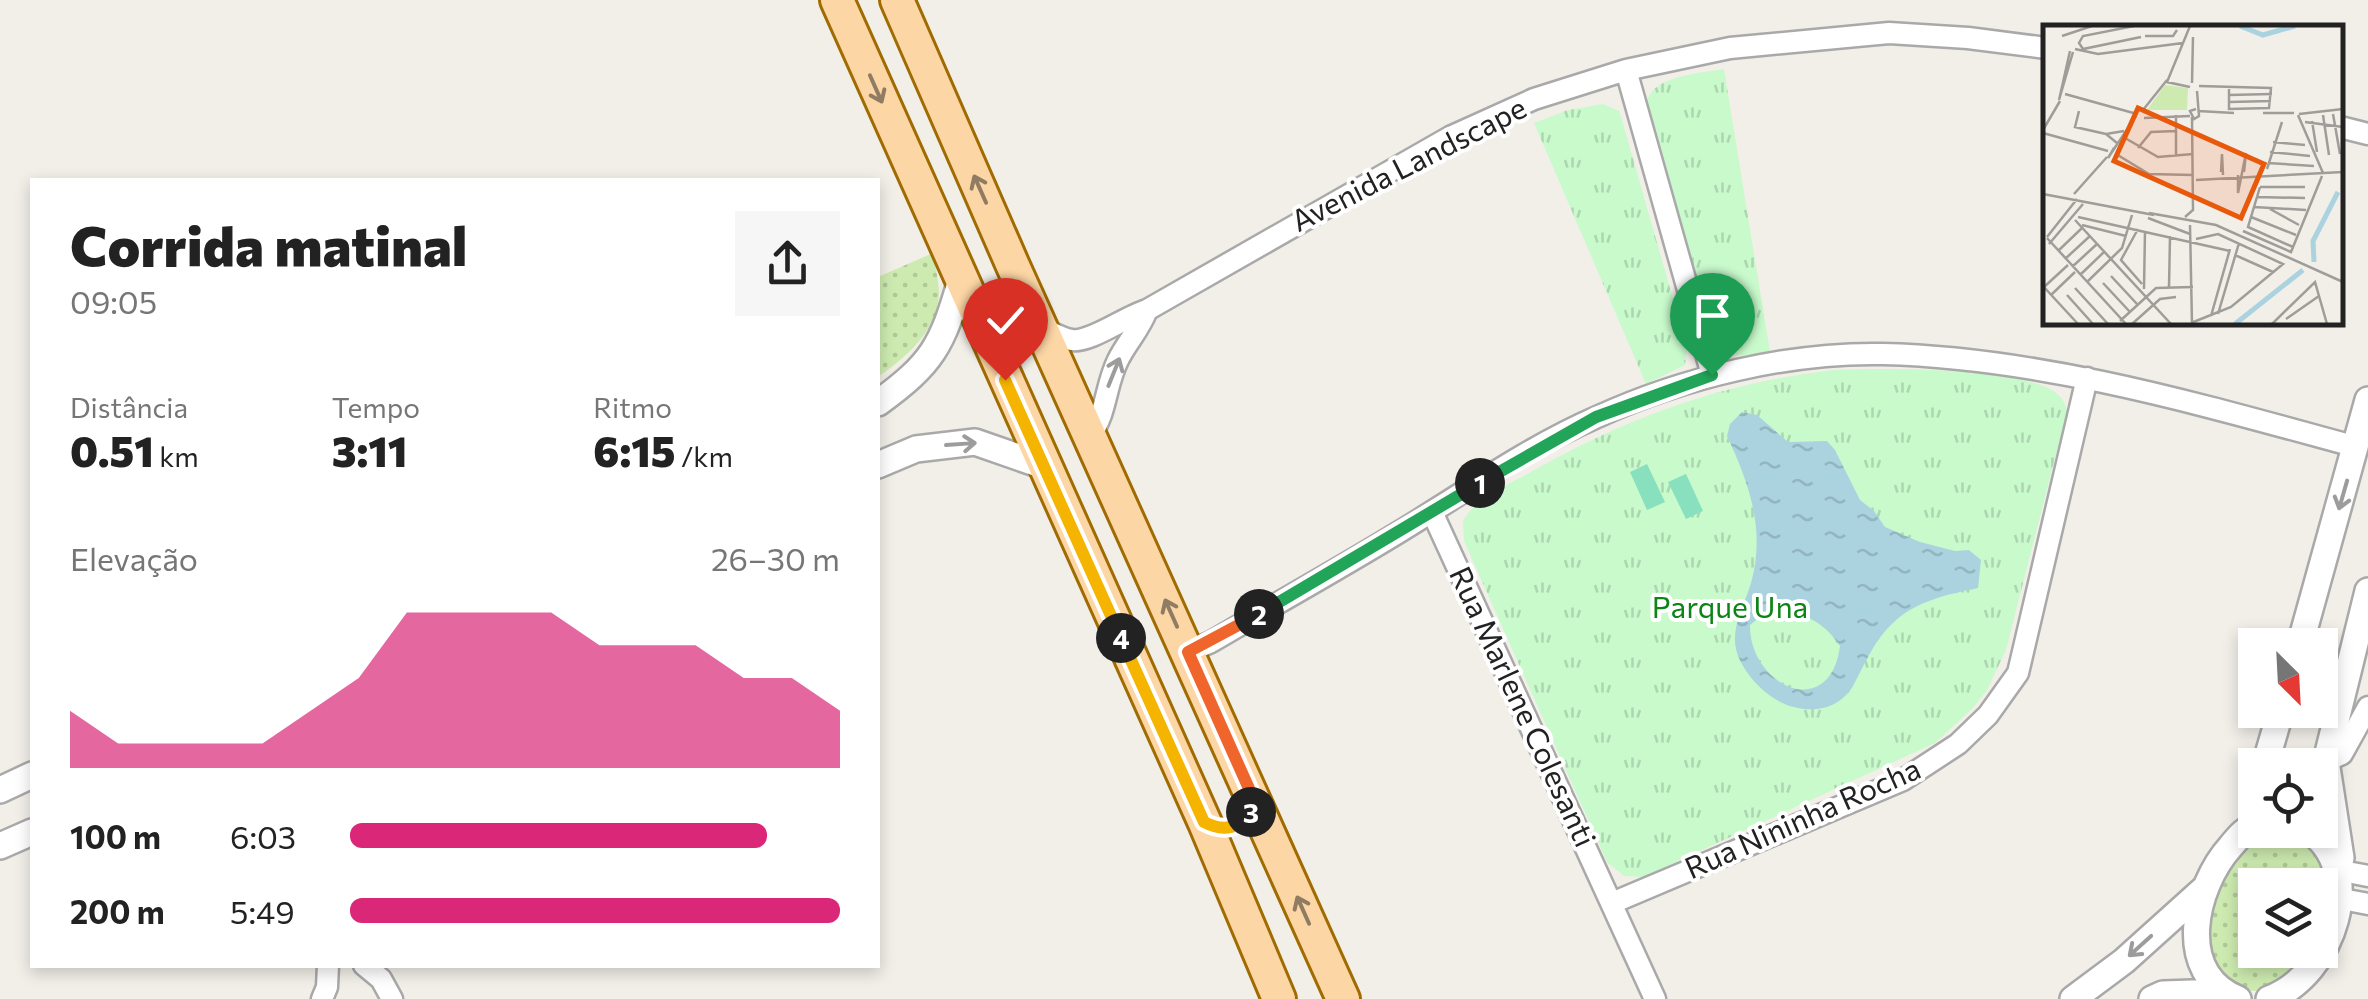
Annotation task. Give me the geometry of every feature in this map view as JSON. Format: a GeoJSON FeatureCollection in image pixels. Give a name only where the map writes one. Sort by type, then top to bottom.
{"type":"FeatureCollection","features":[{"type":"Feature","properties":{"kind":"main road"},"geometry":{"type":"LineString","coordinates":[[837,0],[1204,822],[1279,999]]}},
{"type":"Feature","properties":{"kind":"main road"},"geometry":{"type":"LineString","coordinates":[[897,0],[1343,999]]}},
{"type":"Feature","properties":{"kind":"main road"},"geometry":{"type":"LineString","coordinates":[[961,280],[978,264],[1002,261],[1013,266]]}},
{"type":"Feature","properties":{"kind":"main road"},"geometry":{"type":"LineString","coordinates":[[1204,822],[1215,828],[1236,826],[1251,812],[1255,802]]}},
{"type":"Feature","properties":{"kind":"street","name":"Avenida Landscape"},"geometry":{"type":"LineString","coordinates":[[1042,328],[1073,340],[1084,339],[1146,310],[1450,136],[1534,100],[1626,70],[1730,48],[1889,34],[2043,48]]}},
{"type":"Feature","properties":{"kind":"street"},"geometry":{"type":"LineString","coordinates":[[1626,70],[1712,375]]}},
{"type":"Feature","properties":{"kind":"street"},"geometry":{"type":"LineString","coordinates":[[2343,128],[2368,134]]}},
{"type":"Feature","properties":{"kind":"street"},"geometry":{"type":"LineString","coordinates":[[880,402],[907,382],[932,356],[961,280]]}},
{"type":"Feature","properties":{"kind":"street"},"geometry":{"type":"LineString","coordinates":[[1090,436],[1102,419],[1106,391],[1118,360],[1140,328],[1146,310]]}},
{"type":"Feature","properties":{"kind":"street"},"geometry":{"type":"LineString","coordinates":[[1188,652],[1596,417],[1712,375],[1804,360],[1880,354],[1964,359],[2088,378],[2357,447]]}},
{"type":"Feature","properties":{"kind":"street","name":"Rua Nininha Rocha"},"geometry":{"type":"LineString","coordinates":[[1612,903],[1903,780],[1958,744],[1988,715],[2018,673],[2088,378]]}},
{"type":"Feature","properties":{"kind":"street"},"geometry":{"type":"LineString","coordinates":[[2305,628],[2368,400]]}},
{"type":"Feature","properties":{"kind":"street"},"geometry":{"type":"LineString","coordinates":[[880,465],[916,449],[975,442],[1044,466]]}},
{"type":"Feature","properties":{"kind":"street","name":"Rua Marlene Colesanti"},"geometry":{"type":"LineString","coordinates":[[1432,512],[1655,999]]}},
{"type":"Feature","properties":{"kind":"street"},"geometry":{"type":"LineString","coordinates":[[2329,748],[2368,592]]}},
{"type":"Feature","properties":{"kind":"street"},"geometry":{"type":"LineString","coordinates":[[2338,756],[2368,707]]}},
{"type":"Feature","properties":{"kind":"street"},"geometry":{"type":"LineString","coordinates":[[0,790],[30,776]]}},
{"type":"Feature","properties":{"kind":"street"},"geometry":{"type":"LineString","coordinates":[[2271,999],[2314,972],[2334,947],[2346,918],[2358,902],[2338,811]]}},
{"type":"Feature","properties":{"kind":"street"},"geometry":{"type":"LineString","coordinates":[[0,846],[30,833]]}},
{"type":"Feature","properties":{"kind":"street"},"geometry":{"type":"LineString","coordinates":[[2229,996],[2202,967],[2195,924],[2204,889],[2221,857],[2238,840]]}},
{"type":"Feature","properties":{"kind":"street"},"geometry":{"type":"LineString","coordinates":[[2333,848],[2352,869]]}},
{"type":"Feature","properties":{"kind":"street"},"geometry":{"type":"LineString","coordinates":[[2072,999],[2124,961],[2204,889]]}},
{"type":"Feature","properties":{"kind":"street"},"geometry":{"type":"LineString","coordinates":[[322,999],[328,968]]}},
{"type":"Feature","properties":{"kind":"street"},"geometry":{"type":"LineString","coordinates":[[368,968],[381,979],[392,999]]}},
{"type":"Feature","properties":{"kind":"street"},"geometry":{"type":"LineString","coordinates":[[2152,999],[2163,994],[2229,996]]}},
{"type":"Feature","properties":{"kind":"green space"},"geometry":{"type":"Polygon","coordinates":[[[1724,69],[1770,352],[1745,355],[1725,351],[1713,339],[1656,129],[1648,112],[1648,99],[1665,82],[1724,69]]]}},
{"type":"Feature","properties":{"kind":"green space"},"geometry":{"type":"Polygon","coordinates":[[[1603,104],[1619,111],[1687,348],[1685,365],[1646,384],[1534,123],[1568,110],[1603,104]]]}},
{"type":"Feature","properties":{"kind":"green space"},"geometry":{"type":"Polygon","coordinates":[[[933,253],[939,294],[926,332],[880,375],[880,276],[933,253]]]}},
{"type":"Feature","properties":{"kind":"green space","name":"Parque Una"},"geometry":{"type":"Polygon","coordinates":[[[1914,369],[1982,374],[2037,384],[2063,400],[2067,411],[2006,650],[1987,690],[1935,743],[1643,877],[1624,876],[1607,862],[1464,541],[1463,521],[1476,505],[1503,487],[1640,419],[1714,393],[1834,370],[1914,369]]]}},
{"type":"Feature","properties":{"kind":"green space"},"geometry":{"type":"Polygon","coordinates":[[[1647,464],[1665,502],[1647,510],[1630,472],[1647,464]]]}},
{"type":"Feature","properties":{"kind":"green space"},"geometry":{"type":"Polygon","coordinates":[[[1686,474],[1703,511],[1686,519],[1668,482],[1686,474]]]}},
{"type":"Feature","properties":{"kind":"green space"},"geometry":{"type":"Polygon","coordinates":[[[2246,848],[2316,848],[2332,863],[2331,868],[2238,868],[2238,968],[2297,968],[2263,991],[2246,990],[2226,981],[2213,965],[2207,945],[2213,897],[2236,856],[2246,848]]]}},
{"type":"Feature","properties":{"kind":"water"},"geometry":{"type":"Polygon","coordinates":[[[1742,412],[1757,415],[1788,442],[1827,441],[1860,500],[1885,527],[1920,542],[1955,551],[1969,550],[1981,560],[1978,588],[1933,599],[1894,622],[1870,652],[1845,696],[1826,707],[1804,709],[1782,703],[1761,688],[1738,656],[1735,632],[1751,583],[1757,544],[1748,489],[1727,436],[1730,424],[1742,412]],[[1780,609],[1766,612],[1750,625],[1753,647],[1762,665],[1775,679],[1791,687],[1807,689],[1822,684],[1833,670],[1840,646],[1821,626],[1780,609]]]}},
{"type":"Feature","properties":{"kind":"route"},"geometry":{"type":"LineString","coordinates":[[1005,380],[1204,822],[1226,829],[1245,820],[1255,802],[1188,652],[1596,417],[1712,375]]}}]}
